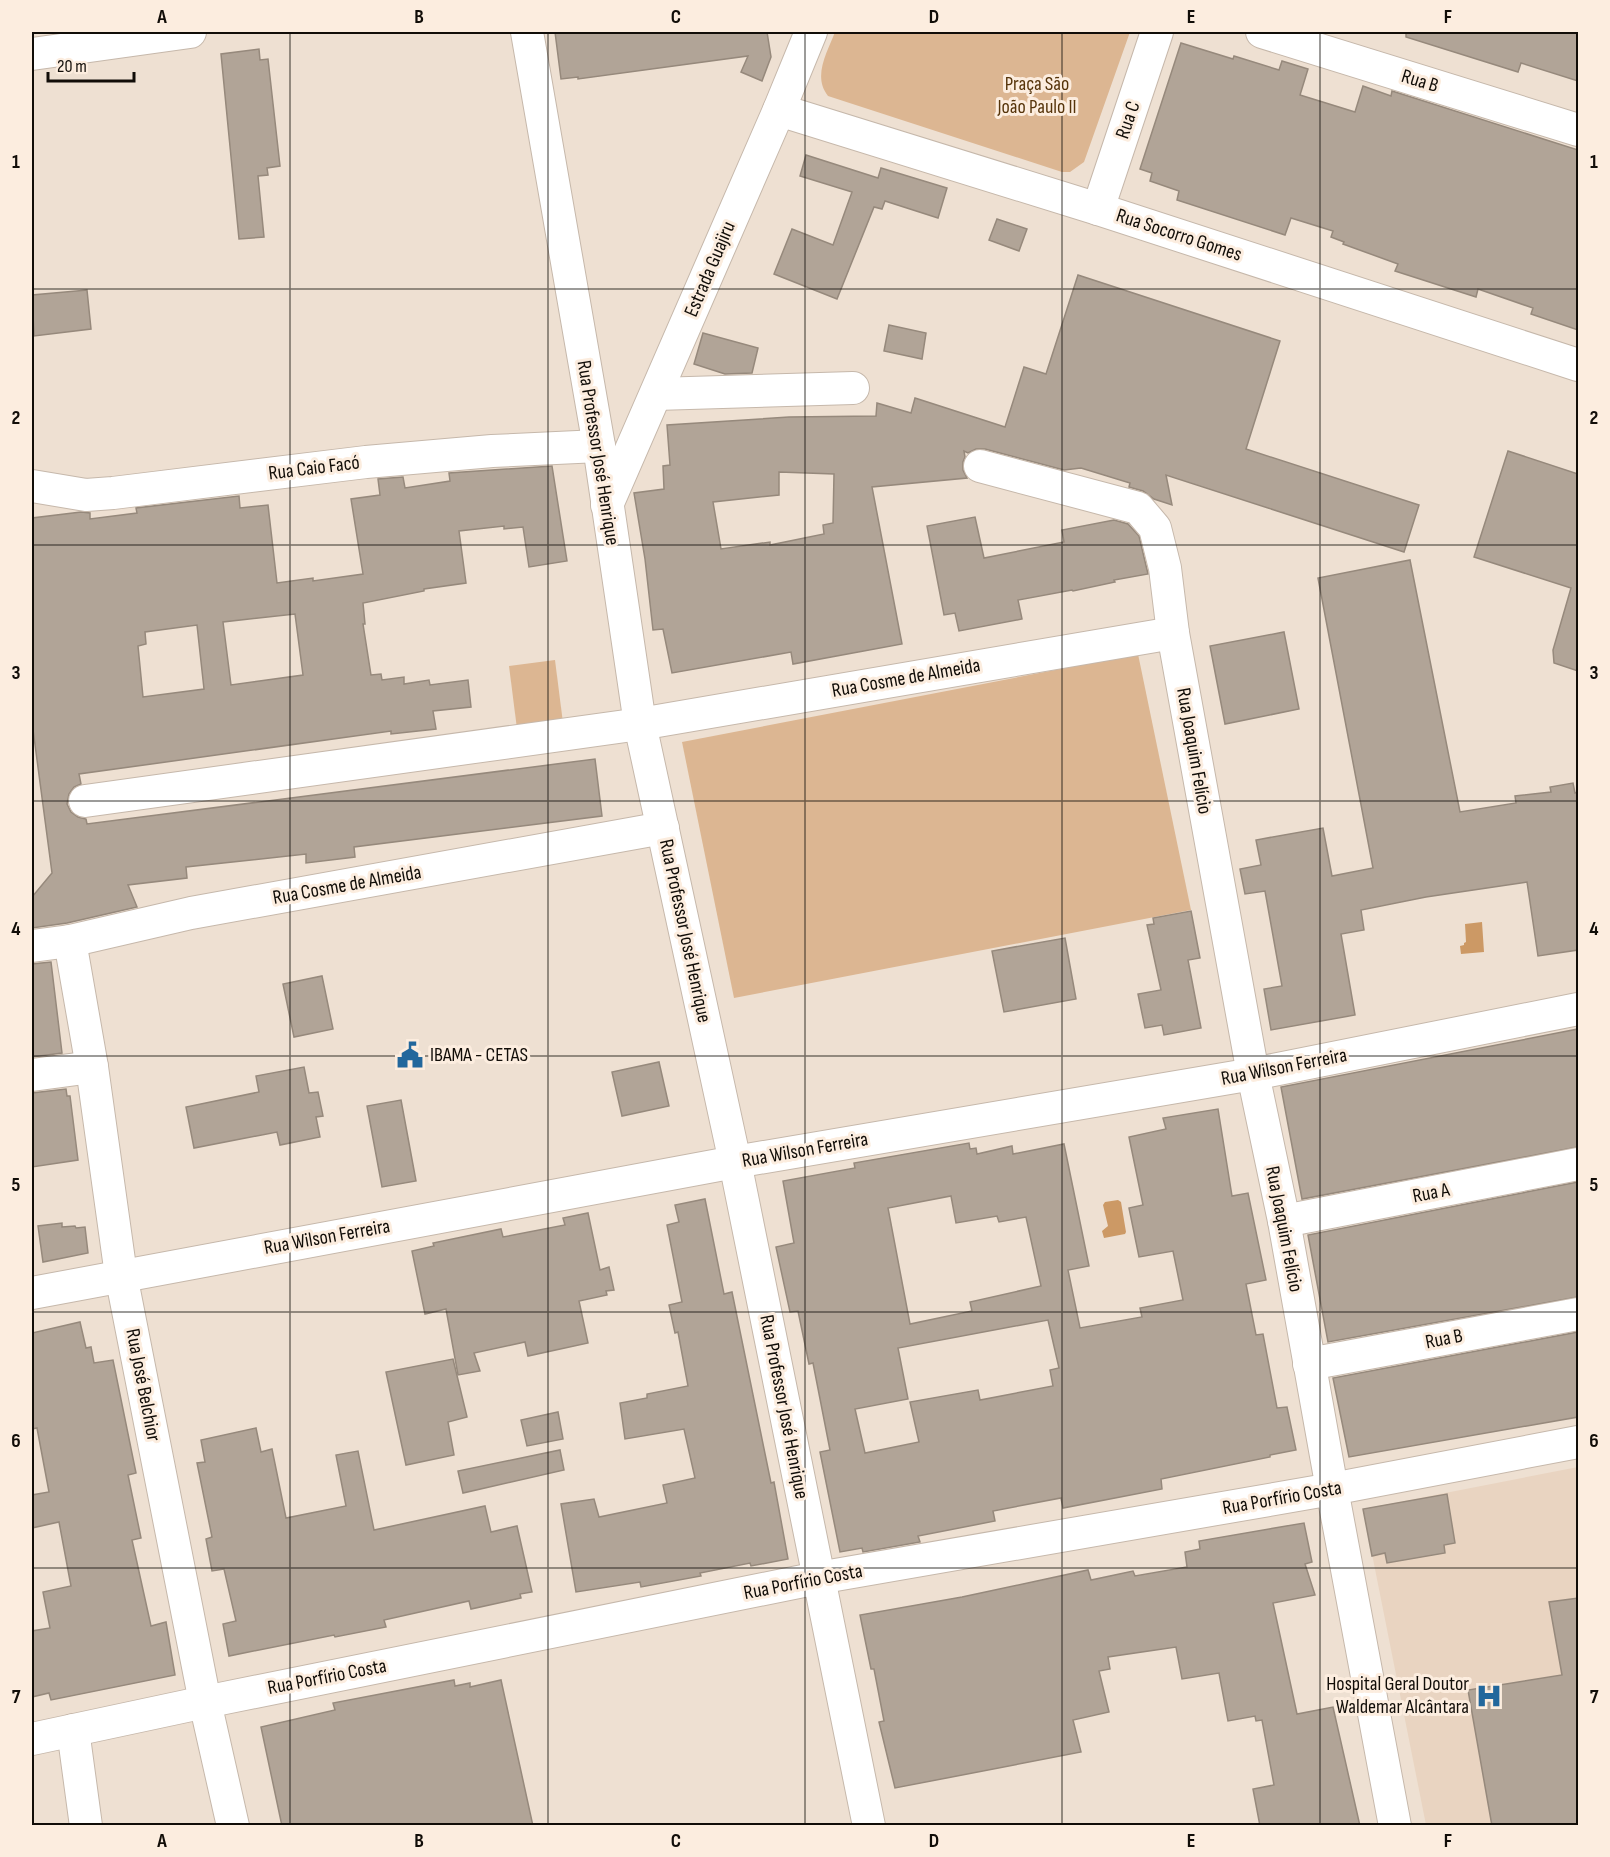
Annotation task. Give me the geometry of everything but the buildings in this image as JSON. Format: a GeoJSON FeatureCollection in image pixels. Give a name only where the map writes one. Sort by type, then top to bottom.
{"type":"FeatureCollection","features":[{"type":"Feature","properties":{"kind":"street"},"geometry":{"type":"LineString","coordinates":[[32,54],[66,40],[190,32]]}},
{"type":"Feature","properties":{"kind":"street","name":"Rua Professor José Henrique"},"geometry":{"type":"LineString","coordinates":[[527,32],[599,446],[640,724],[735,1162],[869,1826]]}},
{"type":"Feature","properties":{"kind":"street","name":"Estrada Guajiru"},"geometry":{"type":"LineString","coordinates":[[607,505],[811,32]]}},
{"type":"Feature","properties":{"kind":"street","name":"Rua C"},"geometry":{"type":"LineString","coordinates":[[1098,208],[1158,32]]}},
{"type":"Feature","properties":{"kind":"street","name":"Rua B"},"geometry":{"type":"LineString","coordinates":[[1262,32],[1578,130]]}},
{"type":"Feature","properties":{"kind":"street","name":"Rua Socorro Gomes"},"geometry":{"type":"LineString","coordinates":[[779,110],[1098,208],[1578,365]]}},
{"type":"Feature","properties":{"kind":"street"},"geometry":{"type":"LineString","coordinates":[[656,394],[853,388]]}},
{"type":"Feature","properties":{"kind":"street","name":"Rua Caio Facó"},"geometry":{"type":"LineString","coordinates":[[33,479],[86,495],[366,462],[492,451],[599,446]]}},
{"type":"Feature","properties":{"kind":"street","name":"Rua Joaquim Felício"},"geometry":{"type":"LineString","coordinates":[[980,466],[1138,508],[1155,528],[1165,568],[1173,633],[1253,1074],[1284,1221],[1395,1826]]}},
{"type":"Feature","properties":{"kind":"street","name":"Rua Cosme de Almeida"},"geometry":{"type":"LineString","coordinates":[[85,801],[640,724],[1173,633]]}},
{"type":"Feature","properties":{"kind":"street","name":"Rua Cosme de Almeida"},"geometry":{"type":"LineString","coordinates":[[32,946],[70,941],[191,913],[663,828]]}},
{"type":"Feature","properties":{"kind":"street","name":"Rua José Belchior"},"geometry":{"type":"LineString","coordinates":[[70,941],[92,1067],[121,1275],[205,1702],[232,1826]]}},
{"type":"Feature","properties":{"kind":"street","name":"Rua Wilson Ferreira"},"geometry":{"type":"LineString","coordinates":[[32,1293],[735,1162],[1253,1074],[1578,1009]]}},
{"type":"Feature","properties":{"kind":"street"},"geometry":{"type":"LineString","coordinates":[[32,1075],[92,1067]]}},
{"type":"Feature","properties":{"kind":"street","name":"Rua A"},"geometry":{"type":"LineString","coordinates":[[1284,1221],[1578,1164]]}},
{"type":"Feature","properties":{"kind":"street","name":"Rua B"},"geometry":{"type":"LineString","coordinates":[[1309,1364],[1578,1314]]}},
{"type":"Feature","properties":{"kind":"street","name":"Rua Porfírio Costa"},"geometry":{"type":"LineString","coordinates":[[32,1739],[818,1578],[1332,1489],[1578,1442]]}},
{"type":"Feature","properties":{"kind":"street"},"geometry":{"type":"LineString","coordinates":[[73,1730],[86,1826]]}},
{"type":"Feature","properties":{"kind":"shaded area"},"geometry":{"type":"Polygon","coordinates":[[[1482,922],[1484,952],[1461,954],[1460,946],[1466,942],[1465,924],[1482,922]]]}},
{"type":"Feature","properties":{"kind":"shaded area"},"geometry":{"type":"Polygon","coordinates":[[[1118,1200],[1121,1202],[1126,1232],[1104,1238],[1102,1231],[1108,1226],[1103,1205],[1105,1202],[1118,1200]]]}},
{"type":"Feature","properties":{"kind":"shaded area","name":"Hospital Geral Doutor Waldemar Alcântara"},"geometry":{"type":"Polygon","coordinates":[[[1578,1467],[1578,1825],[1426,1825],[1363,1509],[1578,1467]]]}},
{"type":"Feature","properties":{"kind":"green space","name":"Praça São João Paulo II"},"geometry":{"type":"Polygon","coordinates":[[[835,32],[1130,32],[1084,162],[1070,172],[1062,172],[828,96],[823,88],[821,72],[825,55],[835,32]]]}},
{"type":"Feature","properties":{"kind":"green space"},"geometry":{"type":"Polygon","coordinates":[[[1138,654],[1191,910],[734,998],[682,742],[1138,654]]]}},
{"type":"Feature","properties":{"kind":"green space"},"geometry":{"type":"Polygon","coordinates":[[[555,660],[563,723],[517,729],[509,666],[555,660]]]}},
{"type":"Feature","properties":{"kind":"place","name":"IBAMA - CETAS"},"geometry":{"type":"Point","coordinates":[410,1055]}},
{"type":"Feature","properties":{"kind":"place","name":"Hospital Geral Doutor Waldemar Alcântara"},"geometry":{"type":"Point","coordinates":[1489,1696]}}]}
